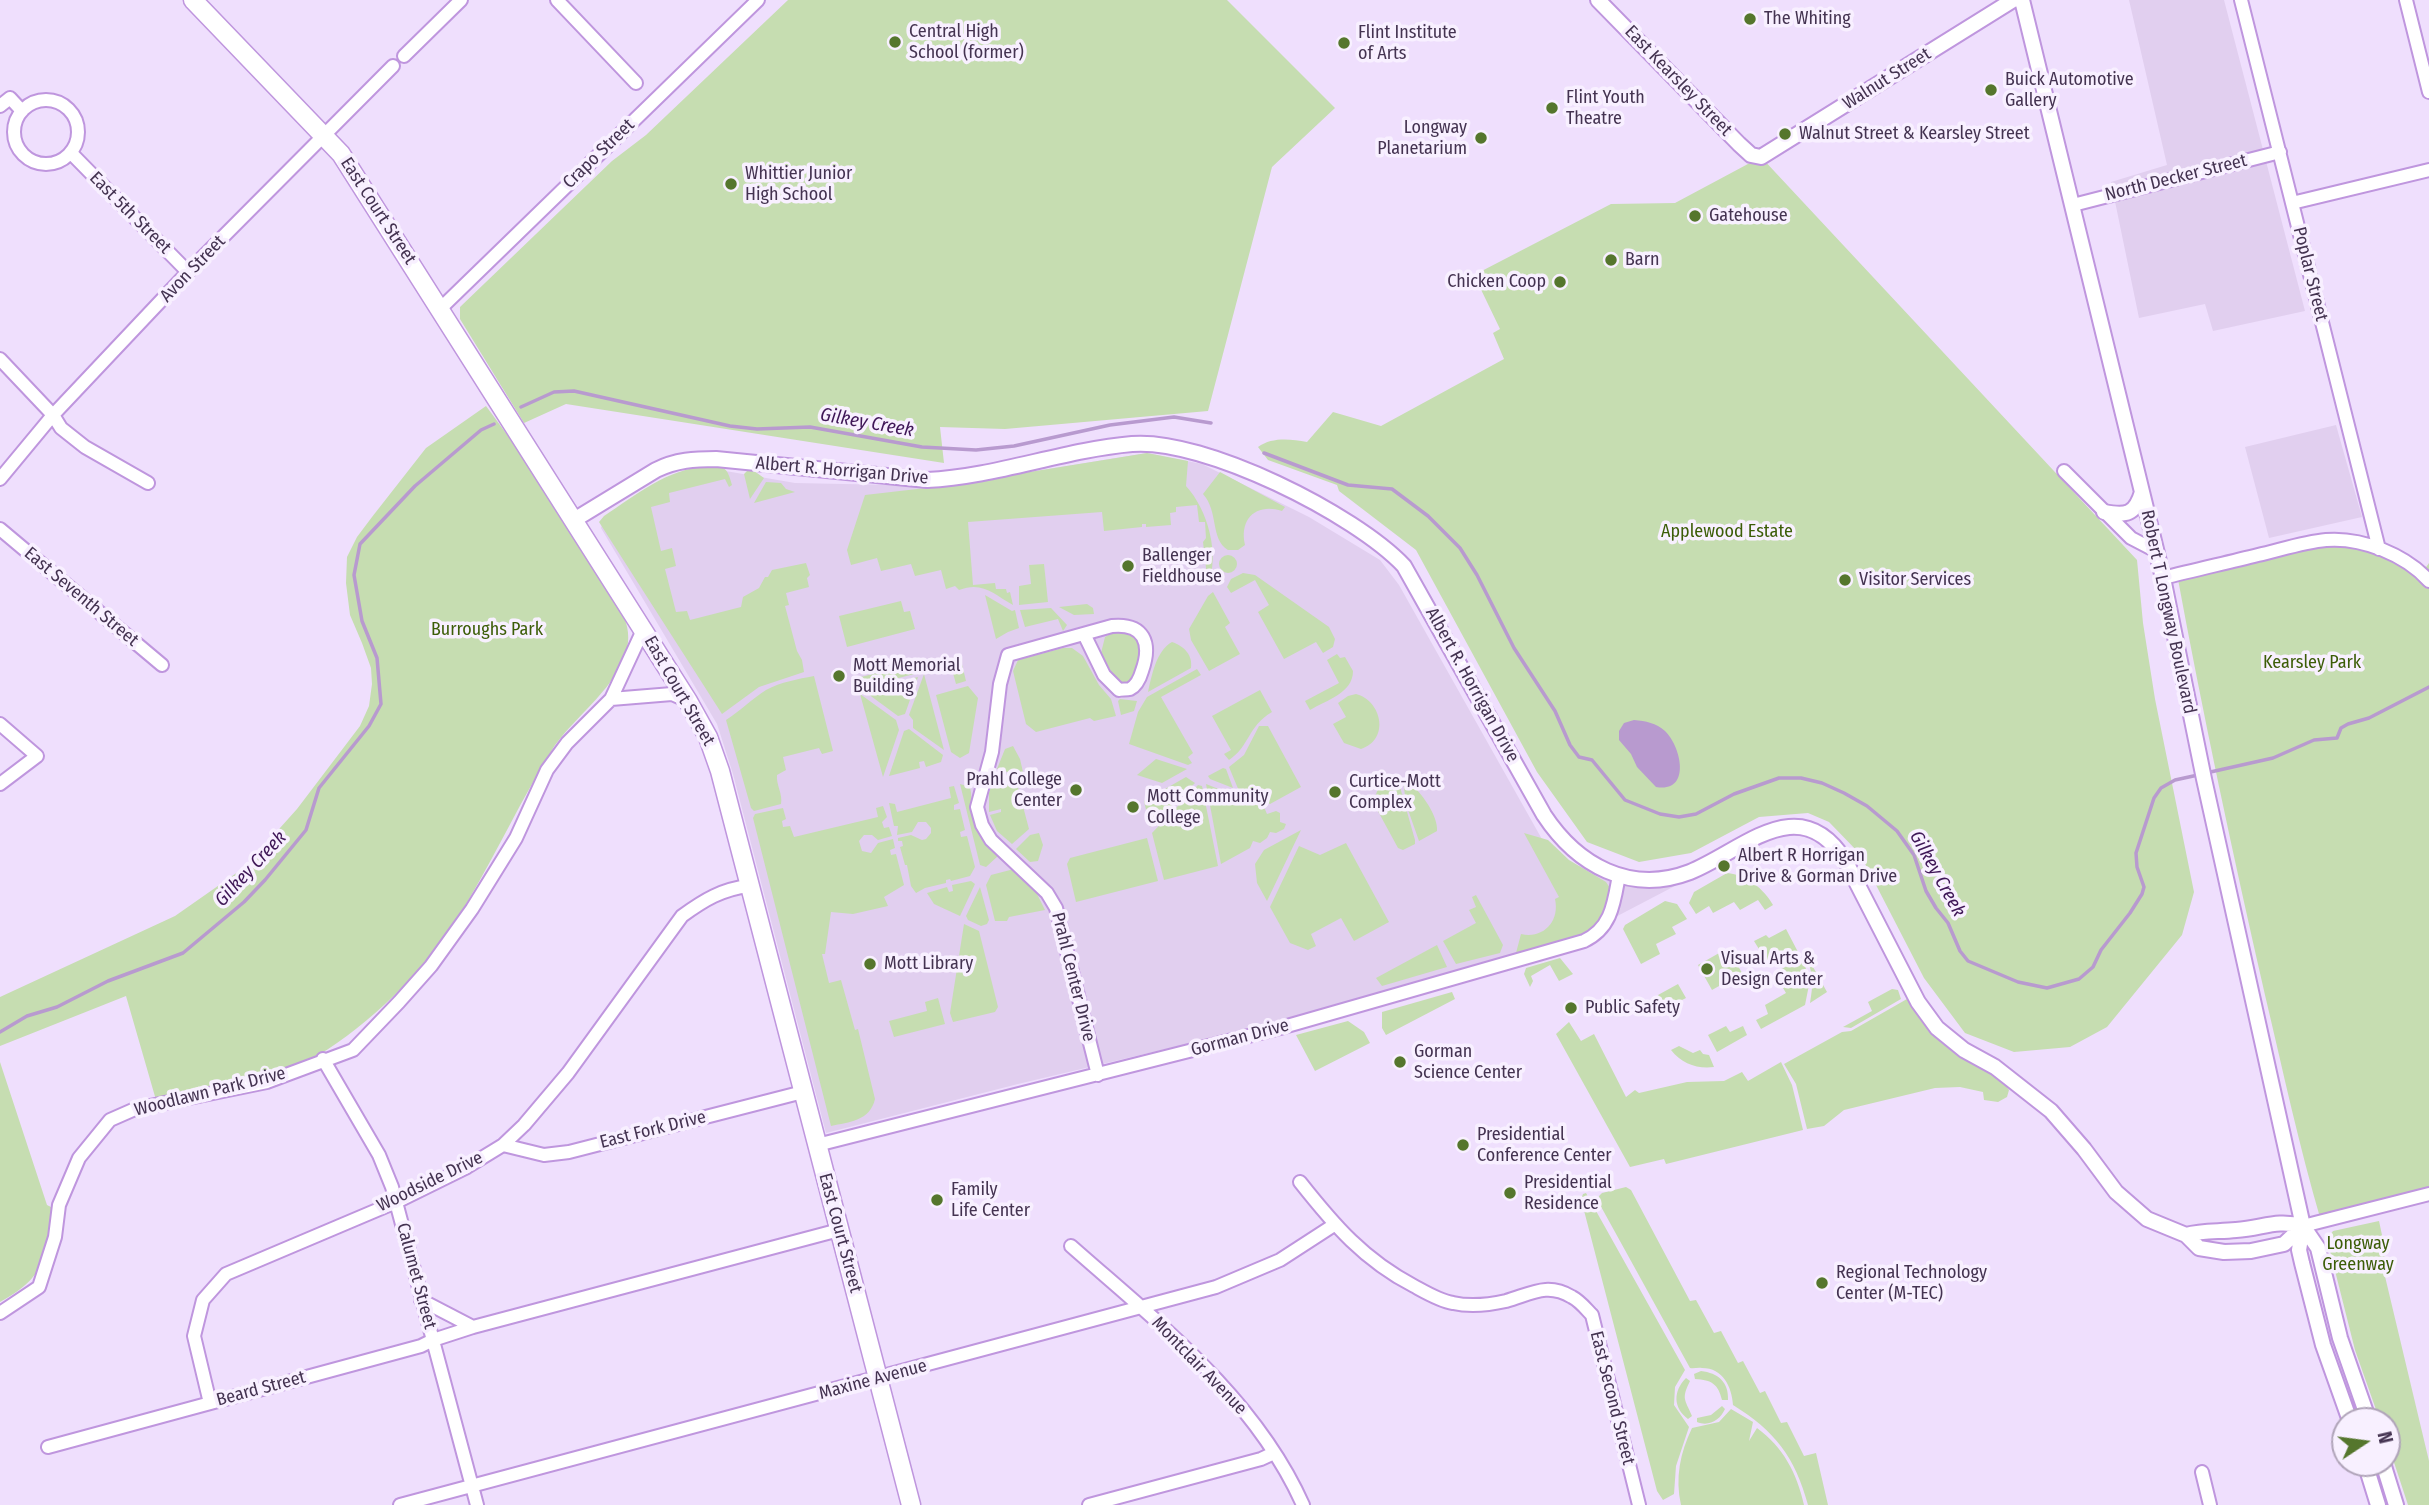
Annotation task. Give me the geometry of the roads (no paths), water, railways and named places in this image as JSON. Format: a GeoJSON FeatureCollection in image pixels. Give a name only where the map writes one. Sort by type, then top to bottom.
{"type":"FeatureCollection","features":[{"type":"Feature","properties":{"kind":"main road","name":"East Court Street"},"geometry":{"type":"LineString","coordinates":[[193,0],[324,134],[355,174],[688,701],[715,754],[911,1505]]}},
{"type":"Feature","properties":{"kind":"street"},"geometry":{"type":"LineString","coordinates":[[404,55],[461,0]]}},
{"type":"Feature","properties":{"kind":"street"},"geometry":{"type":"LineString","coordinates":[[557,0],[636,83]]}},
{"type":"Feature","properties":{"kind":"street","name":"Crapo Street"},"geometry":{"type":"LineString","coordinates":[[440,309],[758,0]]}},
{"type":"Feature","properties":{"kind":"street","name":"East Kearsley Street"},"geometry":{"type":"LineString","coordinates":[[1598,0],[1739,144],[1751,155],[1761,157]]}},
{"type":"Feature","properties":{"kind":"street","name":"Walnut Street"},"geometry":{"type":"LineString","coordinates":[[1761,157],[2013,0]]}},
{"type":"Feature","properties":{"kind":"street","name":"Robert T Longway Boulevard"},"geometry":{"type":"LineString","coordinates":[[2022,0],[2163,578],[2203,774],[2303,1226],[2318,1248],[2340,1338],[2364,1407]]}},
{"type":"Feature","properties":{"kind":"street","name":"Poplar Street"},"geometry":{"type":"LineString","coordinates":[[2242,0],[2379,549]]}},
{"type":"Feature","properties":{"kind":"street"},"geometry":{"type":"LineString","coordinates":[[2406,0],[2429,92]]}},
{"type":"Feature","properties":{"kind":"street","name":"Avon Street"},"geometry":{"type":"LineString","coordinates":[[0,479],[54,415],[188,272],[393,66]]}},
{"type":"Feature","properties":{"kind":"street"},"geometry":{"type":"LineString","coordinates":[[0,106],[9,98],[22,111]]}},
{"type":"Feature","properties":{"kind":"street"},"geometry":{"type":"LineString","coordinates":[[44,101],[52,101],[67,108],[76,122],[78,138],[71,153],[57,163],[40,164],[25,157],[15,143],[15,126],[22,111],[36,102],[44,101]]}},
{"type":"Feature","properties":{"kind":"street","name":"North Decker Street"},"geometry":{"type":"LineString","coordinates":[[2073,205],[2280,152]]}},
{"type":"Feature","properties":{"kind":"street","name":"East 5th Street"},"geometry":{"type":"LineString","coordinates":[[71,153],[188,272]]}},
{"type":"Feature","properties":{"kind":"street"},"geometry":{"type":"LineString","coordinates":[[2292,203],[2429,170]]}},
{"type":"Feature","properties":{"kind":"street"},"geometry":{"type":"LineString","coordinates":[[0,359],[54,415],[61,428],[85,447],[148,483]]}},
{"type":"Feature","properties":{"kind":"street","name":"Albert R. Horrigan Drive"},"geometry":{"type":"LineString","coordinates":[[574,520],[656,470],[689,459],[927,480],[960,477],[1128,445],[1170,447],[1211,457],[1299,494],[1370,537],[1394,555],[1413,578],[1553,828],[1569,847],[1588,862],[1603,871],[1619,875],[1663,879],[1688,872],[1761,833],[1781,827],[1800,827],[1822,835],[1832,842],[1846,862],[1918,1002],[1937,1028],[1964,1049],[1995,1067],[2051,1111],[2116,1192],[2137,1211],[2158,1225],[2186,1235],[2199,1248],[2224,1252],[2244,1252],[2284,1244],[2303,1226]]}},
{"type":"Feature","properties":{"kind":"street"},"geometry":{"type":"LineString","coordinates":[[2063,471],[2131,538],[2156,551]]}},
{"type":"Feature","properties":{"kind":"street"},"geometry":{"type":"LineString","coordinates":[[2104,512],[2129,513],[2137,507],[2142,491]]}},
{"type":"Feature","properties":{"kind":"street","name":"East Seventh Street"},"geometry":{"type":"LineString","coordinates":[[0,529],[162,664]]}},
{"type":"Feature","properties":{"kind":"street"},"geometry":{"type":"LineString","coordinates":[[2163,578],[2327,540],[2357,542],[2379,549],[2403,560],[2429,581]]}},
{"type":"Feature","properties":{"kind":"street","name":"Prahl Center Drive"},"geometry":{"type":"LineString","coordinates":[[1084,634],[1104,675],[1119,690],[1130,689],[1139,680],[1147,655],[1147,642],[1136,629],[1125,625],[1112,625],[1008,654],[1000,684],[992,752],[977,807],[990,840],[1047,893],[1056,908],[1098,1075]]}},
{"type":"Feature","properties":{"kind":"street","name":"Woodlawn Park Drive"},"geometry":{"type":"LineString","coordinates":[[0,1313],[39,1287],[55,1237],[60,1205],[79,1158],[110,1120],[135,1108],[267,1082],[353,1049],[431,966],[472,909],[516,838],[547,770],[567,743],[611,699],[643,630]]}},
{"type":"Feature","properties":{"kind":"street"},"geometry":{"type":"LineString","coordinates":[[611,699],[672,694],[688,701]]}},
{"type":"Feature","properties":{"kind":"street"},"geometry":{"type":"LineString","coordinates":[[0,724],[37,756],[0,784]]}},
{"type":"Feature","properties":{"kind":"street","name":"Gorman Drive"},"geometry":{"type":"LineString","coordinates":[[817,1145],[1324,1016],[1584,941],[1602,928],[1610,916],[1619,875]]}},
{"type":"Feature","properties":{"kind":"street","name":"Woodside Drive"},"geometry":{"type":"LineString","coordinates":[[209,1403],[194,1336],[203,1300],[226,1274],[396,1202],[467,1167],[503,1144],[524,1125],[568,1073],[682,916],[708,897],[733,888],[749,886]]}},
{"type":"Feature","properties":{"kind":"street","name":"Calumet Street"},"geometry":{"type":"LineString","coordinates":[[323,1059],[379,1155],[392,1186],[477,1505]]}},
{"type":"Feature","properties":{"kind":"street","name":"East Fork Drive"},"geometry":{"type":"LineString","coordinates":[[503,1144],[544,1155],[569,1152],[803,1092]]}},
{"type":"Feature","properties":{"kind":"street"},"geometry":{"type":"LineString","coordinates":[[1300,1182],[1335,1225]]}},
{"type":"Feature","properties":{"kind":"street"},"geometry":{"type":"LineString","coordinates":[[2186,1235],[2203,1230],[2246,1230],[2284,1221],[2303,1226],[2429,1194]]}},
{"type":"Feature","properties":{"kind":"street","name":"East Second Street"},"geometry":{"type":"LineString","coordinates":[[1335,1225],[1366,1256],[1398,1278],[1451,1303],[1479,1306],[1507,1301],[1534,1290],[1554,1290],[1574,1297],[1592,1315],[1639,1505]]}},
{"type":"Feature","properties":{"kind":"street","name":"Maxine Avenue"},"geometry":{"type":"LineString","coordinates":[[400,1505],[1216,1287],[1280,1260],[1335,1225]]}},
{"type":"Feature","properties":{"kind":"street","name":"Robert T Longway Boulevard"},"geometry":{"type":"LineString","coordinates":[[2303,1226],[2299,1250],[2305,1276],[2323,1345],[2345,1407]]}},
{"type":"Feature","properties":{"kind":"street","name":"Beard Street"},"geometry":{"type":"LineString","coordinates":[[48,1447],[421,1346],[473,1327],[839,1230]]}},
{"type":"Feature","properties":{"kind":"street","name":"Montclair Avenue"},"geometry":{"type":"LineString","coordinates":[[1071,1246],[1179,1340],[1244,1410],[1274,1453],[1303,1505]]}},
{"type":"Feature","properties":{"kind":"street"},"geometry":{"type":"LineString","coordinates":[[421,1300],[473,1327]]}},
{"type":"Feature","properties":{"kind":"street"},"geometry":{"type":"LineString","coordinates":[[1089,1505],[1261,1459],[1274,1453]]}},
{"type":"Feature","properties":{"kind":"street"},"geometry":{"type":"LineString","coordinates":[[2202,1472],[2210,1505]]}},
{"type":"Feature","properties":{"kind":"street"},"geometry":{"type":"LineString","coordinates":[[2369,1477],[2378,1505]]}},
{"type":"Feature","properties":{"kind":"street"},"geometry":{"type":"LineString","coordinates":[[2387,1477],[2396,1505]]}},
{"type":"Feature","properties":{"kind":"waterway","name":"Gilkey Creek"},"geometry":{"type":"LineString","coordinates":[[521,407],[554,392],[574,391],[730,426],[757,429],[810,427],[922,447],[976,450],[1014,446],[1110,425],[1174,417],[1211,423]]}},
{"type":"Feature","properties":{"kind":"waterway","name":"Gilkey Creek"},"geometry":{"type":"LineString","coordinates":[[0,1032],[27,1016],[57,1007],[108,981],[183,953],[244,902],[306,830],[319,788],[369,726],[381,704],[377,658],[362,621],[354,575],[360,544],[415,486],[481,430],[494,424]]}},
{"type":"Feature","properties":{"kind":"waterway","name":"Gilkey Creek"},"geometry":{"type":"LineString","coordinates":[[1264,453],[1348,485],[1392,489],[1428,516],[1460,548],[1477,575],[1514,648],[1555,711],[1570,745],[1579,757],[1592,760],[1625,800],[1660,814],[1679,817],[1696,814],[1734,794],[1779,778],[1801,778],[1822,783],[1844,793],[1867,806],[1897,831],[1914,855],[1926,891],[1948,923],[1960,951],[1968,961],[2018,982],[2047,988],[2079,979],[2093,967],[2101,950],[2142,894],[2144,887],[2137,867],[2136,853],[2154,798],[2161,788],[2175,780],[2198,775]]}},
{"type":"Feature","properties":{"kind":"waterway","name":"Gilkey Creek"},"geometry":{"type":"LineString","coordinates":[[2206,773],[2273,758],[2314,740],[2337,738],[2341,728],[2348,724],[2369,718],[2429,687]]}},
{"type":"Feature","properties":{"kind":"place","name":"The Whiting"},"geometry":{"type":"Point","coordinates":[1750,19]}},
{"type":"Feature","properties":{"kind":"place","name":"Central High School (former)"},"geometry":{"type":"Point","coordinates":[895,42]}},
{"type":"Feature","properties":{"kind":"place","name":"Flint Institute of Arts"},"geometry":{"type":"Point","coordinates":[1344,43]}},
{"type":"Feature","properties":{"kind":"place","name":"Buick Automotive Gallery"},"geometry":{"type":"Point","coordinates":[1991,90]}},
{"type":"Feature","properties":{"kind":"place","name":"Flint Youth Theatre"},"geometry":{"type":"Point","coordinates":[1552,108]}},
{"type":"Feature","properties":{"kind":"place","name":"Walnut Street & Kearsley Street"},"geometry":{"type":"Point","coordinates":[1785,134]}},
{"type":"Feature","properties":{"kind":"place","name":"Longway Planetarium"},"geometry":{"type":"Point","coordinates":[1481,138]}},
{"type":"Feature","properties":{"kind":"place","name":"Whittier Junior High School"},"geometry":{"type":"Point","coordinates":[731,184]}},
{"type":"Feature","properties":{"kind":"place","name":"Gatehouse"},"geometry":{"type":"Point","coordinates":[1695,216]}},
{"type":"Feature","properties":{"kind":"place","name":"Barn"},"geometry":{"type":"Point","coordinates":[1611,260]}},
{"type":"Feature","properties":{"kind":"place","name":"Chicken Coop"},"geometry":{"type":"Point","coordinates":[1560,282]}},
{"type":"Feature","properties":{"kind":"place","name":"Ballenger Fieldhouse"},"geometry":{"type":"Point","coordinates":[1128,566]}},
{"type":"Feature","properties":{"kind":"place","name":"Visitor Services"},"geometry":{"type":"Point","coordinates":[1845,580]}},
{"type":"Feature","properties":{"kind":"place","name":"Mott Memorial Building"},"geometry":{"type":"Point","coordinates":[839,676]}},
{"type":"Feature","properties":{"kind":"place","name":"Prahl College Center"},"geometry":{"type":"Point","coordinates":[1076,790]}},
{"type":"Feature","properties":{"kind":"place","name":"Curtice-Mott Complex"},"geometry":{"type":"Point","coordinates":[1335,792]}},
{"type":"Feature","properties":{"kind":"place","name":"Mott Community College"},"geometry":{"type":"Point","coordinates":[1133,807]}},
{"type":"Feature","properties":{"kind":"place","name":"Albert R Horrigan Drive & Gorman Drive"},"geometry":{"type":"Point","coordinates":[1724,866]}},
{"type":"Feature","properties":{"kind":"place","name":"Mott Library"},"geometry":{"type":"Point","coordinates":[870,964]}},
{"type":"Feature","properties":{"kind":"place","name":"Visual Arts & Design Center"},"geometry":{"type":"Point","coordinates":[1707,969]}},
{"type":"Feature","properties":{"kind":"place","name":"Public Safety"},"geometry":{"type":"Point","coordinates":[1571,1008]}},
{"type":"Feature","properties":{"kind":"place","name":"Gorman Science Center"},"geometry":{"type":"Point","coordinates":[1400,1062]}},
{"type":"Feature","properties":{"kind":"place","name":"Presidential Conference Center"},"geometry":{"type":"Point","coordinates":[1463,1145]}},
{"type":"Feature","properties":{"kind":"place","name":"Presidential Residence"},"geometry":{"type":"Point","coordinates":[1510,1193]}},
{"type":"Feature","properties":{"kind":"place","name":"Family Life Center"},"geometry":{"type":"Point","coordinates":[937,1200]}},
{"type":"Feature","properties":{"kind":"place","name":"Regional Technology Center (M-TEC)"},"geometry":{"type":"Point","coordinates":[1822,1283]}},
{"type":"Feature","properties":{"kind":"park label","name":"Applewood Estate"},"geometry":{"type":"Point","coordinates":[1727,532]}},
{"type":"Feature","properties":{"kind":"park label","name":"Burroughs Park"},"geometry":{"type":"Point","coordinates":[487,630]}},
{"type":"Feature","properties":{"kind":"park label","name":"Kearsley Park"},"geometry":{"type":"Point","coordinates":[2312,663]}},
{"type":"Feature","properties":{"kind":"park label","name":"Longway Greenway"},"geometry":{"type":"Point","coordinates":[2358,1254]}}]}
